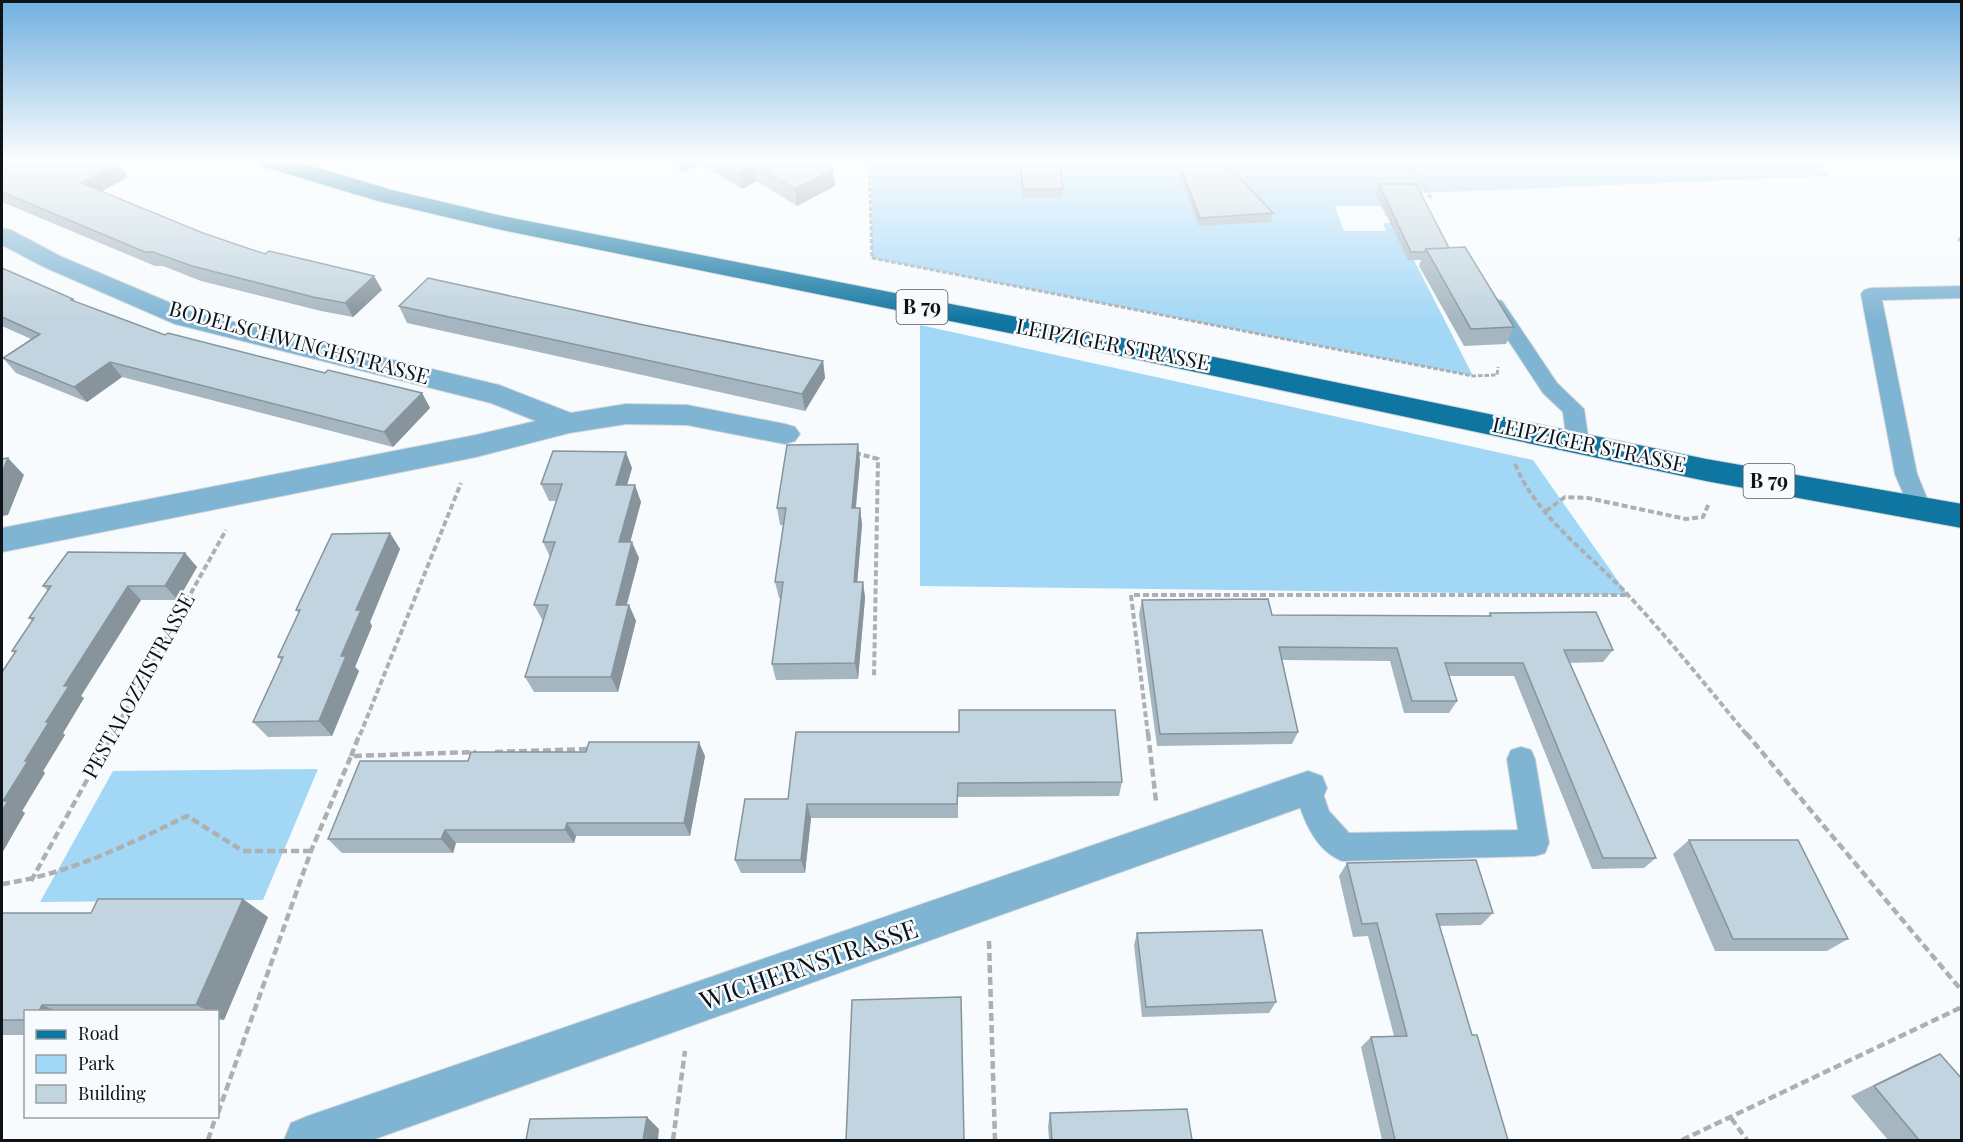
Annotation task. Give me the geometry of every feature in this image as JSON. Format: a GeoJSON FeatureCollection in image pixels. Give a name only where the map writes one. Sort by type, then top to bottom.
{"type":"FeatureCollection","features":[{"type":"Feature","properties":{"kind":"main road","name":"LEIPZIGER STRASSE"},"geometry":{"type":"LineString","coordinates":[[465,214],[1088,340],[1707,470],[1962,516]]}},
{"type":"Feature","properties":{"kind":"street","name":"BODELSCHWINGHSTRASSE"},"geometry":{"type":"LineString","coordinates":[[2,235],[53,262],[184,318],[499,395],[569,423]]}},
{"type":"Feature","properties":{"kind":"street"},"geometry":{"type":"LineString","coordinates":[[2,540],[476,446],[569,423],[626,414],[687,415],[785,434]]}},
{"type":"Feature","properties":{"kind":"street","name":"WICHERNSTRASSE"},"geometry":{"type":"LineString","coordinates":[[308,1140],[1308,788]]}},
{"type":"Feature","properties":{"kind":"lane"},"geometry":{"type":"LineString","coordinates":[[1920,508],[1906,474],[1871,294],[1962,291]]}},
{"type":"Feature","properties":{"kind":"lane"},"geometry":{"type":"LineString","coordinates":[[1487,292],[1521,348],[1550,388],[1573,409],[1578,443]]}},
{"type":"Feature","properties":{"kind":"lane"},"geometry":{"type":"LineString","coordinates":[[1308,788],[1317,818],[1342,847],[1535,843],[1521,759]]}},
{"type":"Feature","properties":{"kind":"path"},"geometry":{"type":"LineString","coordinates":[[871,214],[872,258],[1473,376],[1497,375],[1501,350],[1521,348]]}},
{"type":"Feature","properties":{"kind":"path"},"geometry":{"type":"LineString","coordinates":[[1509,427],[1518,475],[1546,511],[1628,595],[1962,991]]}},
{"type":"Feature","properties":{"kind":"path"},"geometry":{"type":"LineString","coordinates":[[219,1109],[311,851],[476,446]]}},
{"type":"Feature","properties":{"kind":"path"},"geometry":{"type":"LineString","coordinates":[[847,450],[878,459],[874,677]]}},
{"type":"Feature","properties":{"kind":"path"},"geometry":{"type":"LineString","coordinates":[[1546,511],[1565,497],[1588,498],[1686,519],[1703,516],[1712,496],[1707,470]]}},
{"type":"Feature","properties":{"kind":"path","name":"PESTALOZZISTRASSE"},"geometry":{"type":"LineString","coordinates":[[31,881],[248,491]]}},
{"type":"Feature","properties":{"kind":"path"},"geometry":{"type":"LineString","coordinates":[[1161,840],[1131,595],[1628,595]]}},
{"type":"Feature","properties":{"kind":"path"},"geometry":{"type":"LineString","coordinates":[[492,752],[598,749]]}},
{"type":"Feature","properties":{"kind":"path"},"geometry":{"type":"LineString","coordinates":[[351,756],[480,752]]}},
{"type":"Feature","properties":{"kind":"path"},"geometry":{"type":"LineString","coordinates":[[2,884],[31,881],[89,864],[187,816],[243,851],[311,851]]}},
{"type":"Feature","properties":{"kind":"path"},"geometry":{"type":"LineString","coordinates":[[988,902],[995,1140]]}},
{"type":"Feature","properties":{"kind":"path"},"geometry":{"type":"LineString","coordinates":[[673,1140],[691,1006]]}},
{"type":"Feature","properties":{"kind":"path"},"geometry":{"type":"LineString","coordinates":[[1682,1140],[1962,1006]]}},
{"type":"Feature","properties":{"kind":"path"},"geometry":{"type":"LineString","coordinates":[[208,1140],[216,1118]]}},
{"type":"Feature","properties":{"kind":"path"},"geometry":{"type":"LineString","coordinates":[[1731,1118],[1747,1140]]}},
{"type":"Feature","properties":{"kind":"green space"},"geometry":{"type":"Polygon","coordinates":[[[872,214],[1338,214],[1344,231],[1386,231],[1383,223],[1402,223],[1415,262],[1473,376],[872,258],[872,214]]]}},
{"type":"Feature","properties":{"kind":"green space"},"geometry":{"type":"Polygon","coordinates":[[[1385,214],[1431,216],[1386,216],[1385,214]]]}},
{"type":"Feature","properties":{"kind":"green space"},"geometry":{"type":"Polygon","coordinates":[[[920,325],[1533,460],[1628,595],[920,586],[920,325]]]}},
{"type":"Feature","properties":{"kind":"green space"},"geometry":{"type":"Polygon","coordinates":[[[318,769],[263,900],[40,902],[113,771],[318,769]]]}},
{"type":"Feature","properties":{"kind":"building"},"geometry":{"type":"Polygon","coordinates":[[[55,214],[157,214],[265,254],[269,251],[374,276],[345,303],[313,297],[192,266],[153,252],[145,252],[55,214]]]}},
{"type":"Feature","properties":{"kind":"building"},"geometry":{"type":"Polygon","coordinates":[[[1199,214],[1254,214],[1200,218],[1199,214]]]}},
{"type":"Feature","properties":{"kind":"building"},"geometry":{"type":"Polygon","coordinates":[[[1393,214],[1432,214],[1449,248],[1411,252],[1393,214]]]}},
{"type":"Feature","properties":{"kind":"building"},"geometry":{"type":"Polygon","coordinates":[[[1465,247],[1514,327],[1471,329],[1426,249],[1465,247]]]}},
{"type":"Feature","properties":{"kind":"building"},"geometry":{"type":"Polygon","coordinates":[[[2,268],[73,299],[71,300],[165,335],[168,333],[325,373],[328,370],[422,393],[384,432],[110,362],[74,387],[3,358],[40,334],[2,317],[2,268]]]}},
{"type":"Feature","properties":{"kind":"building"},"geometry":{"type":"Polygon","coordinates":[[[428,278],[823,361],[802,394],[399,306],[428,278]]]}},
{"type":"Feature","properties":{"kind":"building"},"geometry":{"type":"Polygon","coordinates":[[[858,444],[852,508],[860,508],[854,582],[863,582],[855,663],[772,664],[783,582],[775,582],[786,508],[777,508],[787,445],[858,444]]]}},
{"type":"Feature","properties":{"kind":"building"},"geometry":{"type":"Polygon","coordinates":[[[553,451],[626,452],[616,485],[635,485],[619,542],[632,542],[616,605],[629,605],[611,677],[525,677],[548,605],[534,605],[555,542],[543,542],[562,484],[541,484],[553,451]]]}},
{"type":"Feature","properties":{"kind":"building"},"geometry":{"type":"Polygon","coordinates":[[[8,458],[2,473],[2,459],[8,458]]]}},
{"type":"Feature","properties":{"kind":"building"},"geometry":{"type":"Polygon","coordinates":[[[390,533],[356,610],[361,610],[341,656],[346,656],[319,721],[253,722],[283,657],[278,657],[300,610],[296,610],[332,534],[390,533]]]}},
{"type":"Feature","properties":{"kind":"building"},"geometry":{"type":"Polygon","coordinates":[[[68,552],[185,553],[165,586],[128,586],[64,686],[69,686],[46,722],[49,722],[3,801],[8,801],[2,811],[2,672],[16,651],[12,651],[34,618],[29,618],[51,586],[43,586],[68,552]]]}},
{"type":"Feature","properties":{"kind":"building"},"geometry":{"type":"Polygon","coordinates":[[[1268,599],[1272,615],[1491,616],[1490,613],[1596,612],[1613,650],[1564,650],[1656,858],[1603,858],[1523,663],[1445,663],[1457,701],[1412,701],[1397,648],[1279,647],[1298,732],[1160,734],[1142,600],[1268,599]]]}},
{"type":"Feature","properties":{"kind":"building"},"geometry":{"type":"Polygon","coordinates":[[[959,710],[1115,710],[1122,782],[958,783],[957,804],[807,804],[801,860],[735,860],[745,799],[788,799],[796,732],[959,732],[959,710]]]}},
{"type":"Feature","properties":{"kind":"building"},"geometry":{"type":"Polygon","coordinates":[[[589,742],[699,742],[684,823],[567,823],[565,830],[445,830],[441,839],[328,839],[360,761],[468,761],[471,752],[586,752],[589,742]]]}},
{"type":"Feature","properties":{"kind":"building"},"geometry":{"type":"Polygon","coordinates":[[[1689,840],[1798,840],[1848,939],[1733,939],[1689,840]]]}},
{"type":"Feature","properties":{"kind":"building"},"geometry":{"type":"Polygon","coordinates":[[[1476,860],[1493,913],[1436,914],[1472,1035],[1477,1035],[1508,1140],[1395,1140],[1371,1037],[1407,1036],[1377,923],[1362,924],[1347,863],[1476,860]]]}},
{"type":"Feature","properties":{"kind":"building"},"geometry":{"type":"Polygon","coordinates":[[[98,899],[243,899],[196,1005],[42,1005],[40,1010],[24,1010],[24,1020],[2,1020],[2,913],[91,913],[98,899]]]}},
{"type":"Feature","properties":{"kind":"building"},"geometry":{"type":"Polygon","coordinates":[[[1262,930],[1276,1002],[1146,1007],[1137,933],[1262,930]]]}},
{"type":"Feature","properties":{"kind":"building"},"geometry":{"type":"Polygon","coordinates":[[[961,997],[964,1140],[846,1140],[852,1000],[961,997]]]}},
{"type":"Feature","properties":{"kind":"building"},"geometry":{"type":"Polygon","coordinates":[[[1940,1054],[1962,1079],[1962,1140],[1919,1140],[1874,1086],[1940,1054]]]}},
{"type":"Feature","properties":{"kind":"building"},"geometry":{"type":"Polygon","coordinates":[[[1187,1109],[1192,1140],[1052,1140],[1050,1113],[1187,1109]]]}},
{"type":"Feature","properties":{"kind":"building"},"geometry":{"type":"Polygon","coordinates":[[[647,1117],[643,1140],[526,1140],[530,1119],[647,1117]]]}}]}
